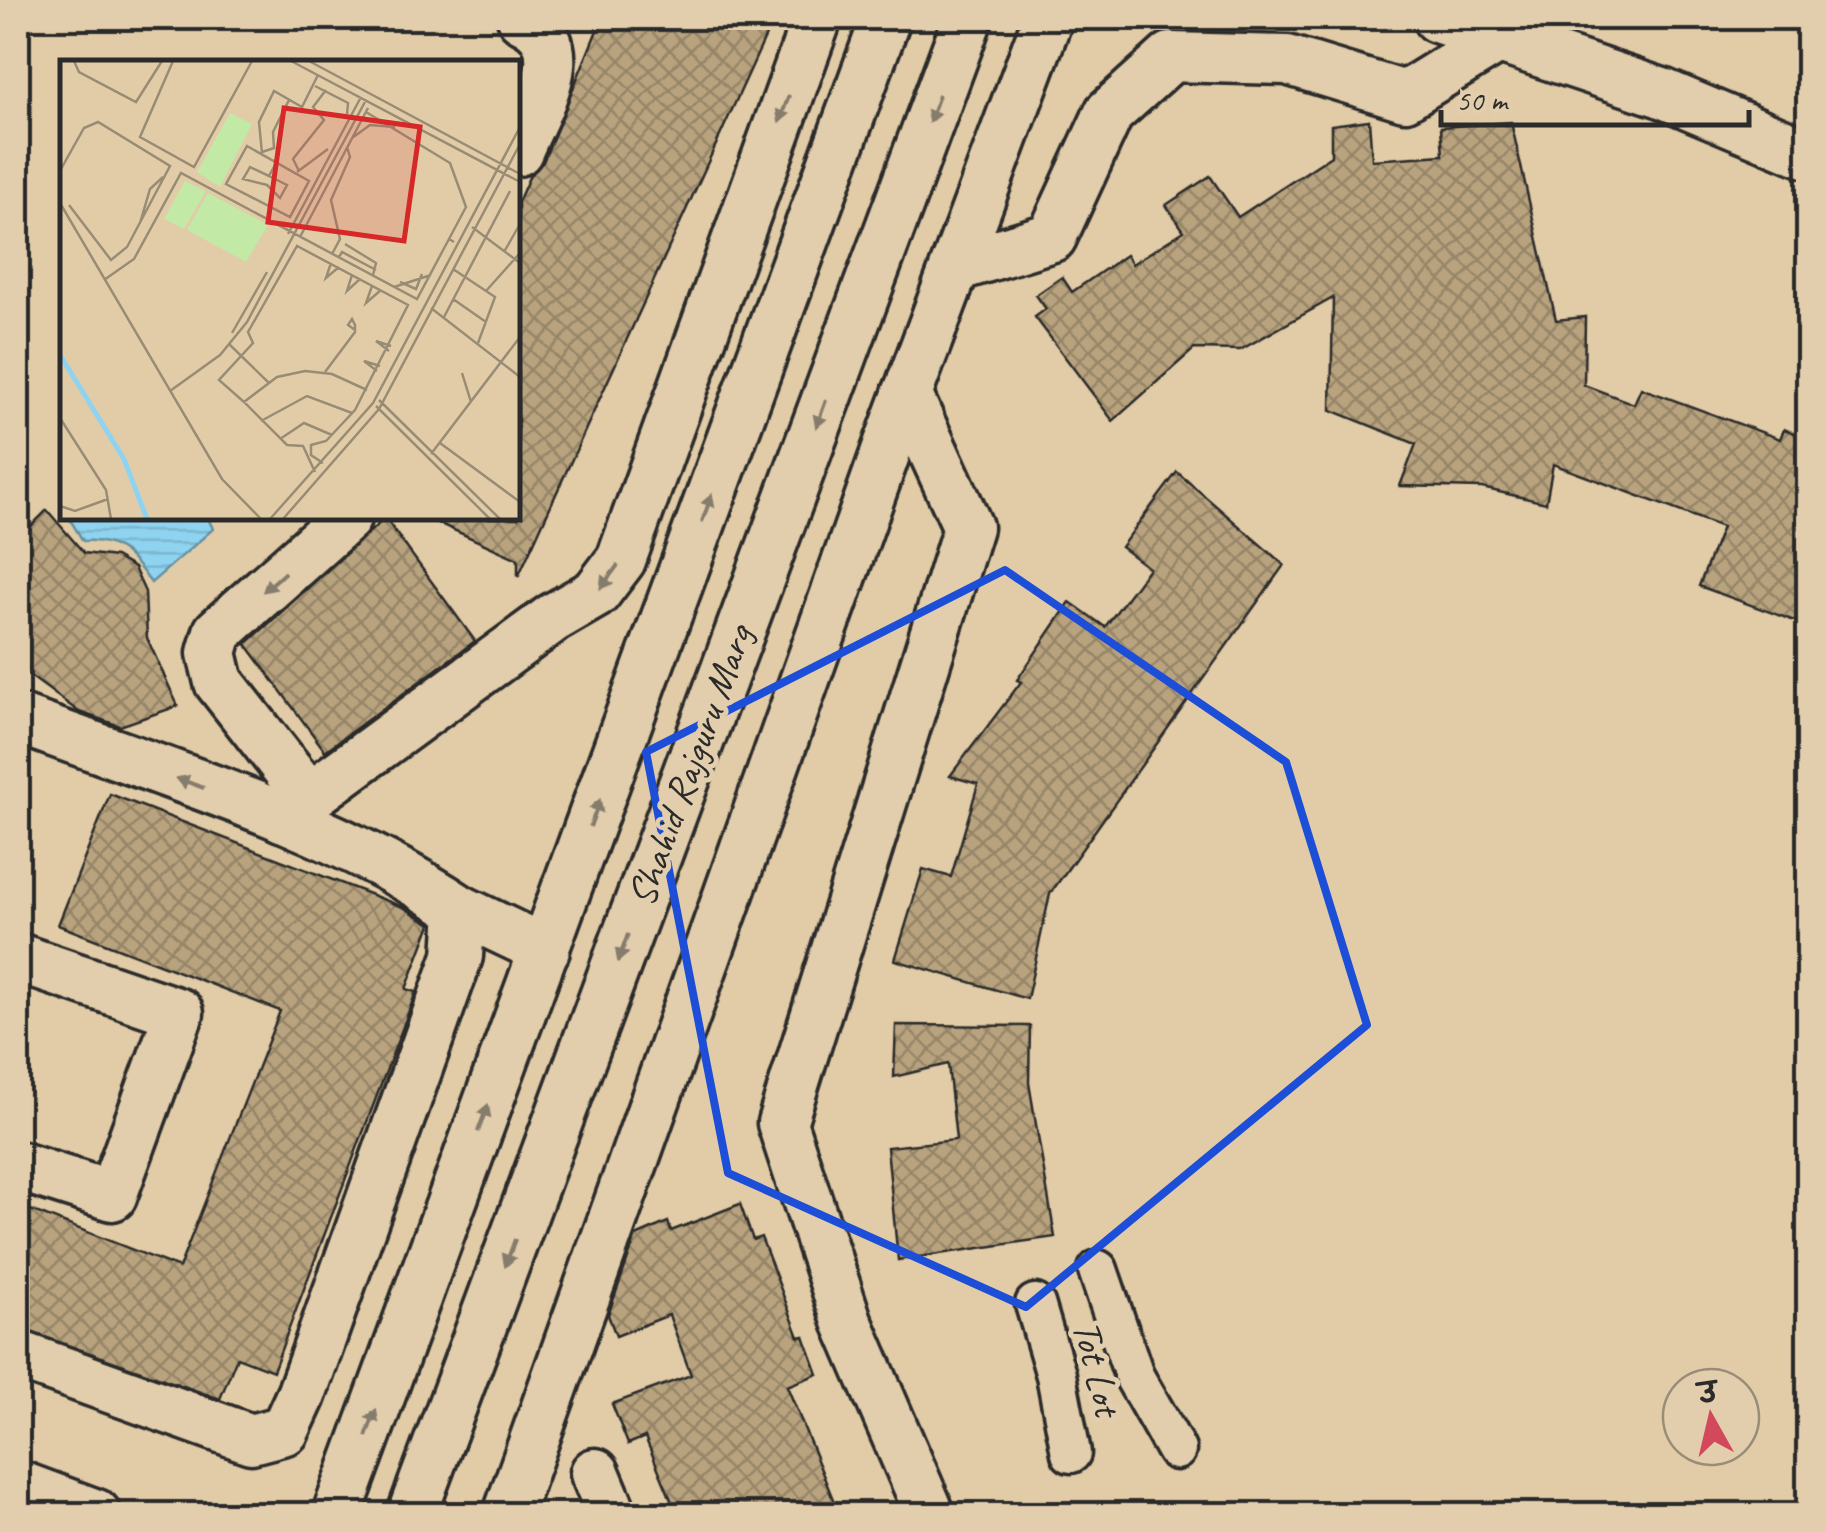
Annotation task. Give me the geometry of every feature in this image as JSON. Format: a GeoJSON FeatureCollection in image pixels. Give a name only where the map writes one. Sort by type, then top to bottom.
{"type":"FeatureCollection","features":[{"type":"Feature","properties":{"kind":"street"},"geometry":{"type":"LineString","coordinates":[[520,146],[548,77],[552,51],[546,34],[522,18]]}},
{"type":"Feature","properties":{"kind":"street"},"geometry":{"type":"LineString","coordinates":[[295,807],[553,618],[596,594],[621,560],[818,18]]}},
{"type":"Feature","properties":{"kind":"street","name":"Shahid Rajguru Marg"},"geometry":{"type":"LineString","coordinates":[[337,1514],[886,18]]}},
{"type":"Feature","properties":{"kind":"street","name":"Shahid Rajguru Marg"},"geometry":{"type":"LineString","coordinates":[[412,1514],[968,18]]}},
{"type":"Feature","properties":{"kind":"street"},"geometry":{"type":"LineString","coordinates":[[508,1514],[907,394],[1048,18]]}},
{"type":"Feature","properties":{"kind":"street"},"geometry":{"type":"LineString","coordinates":[[1437,18],[1662,93],[1808,154]]}},
{"type":"Feature","properties":{"kind":"street"},"geometry":{"type":"LineString","coordinates":[[955,267],[1052,237],[1109,113],[1171,57],[1288,60],[1405,96],[1500,38]]}},
{"type":"Feature","properties":{"kind":"street"},"geometry":{"type":"LineString","coordinates":[[907,394],[968,527],[782,1124],[847,1321],[930,1514]]}},
{"type":"Feature","properties":{"kind":"street"},"geometry":{"type":"LineString","coordinates":[[295,807],[220,682],[212,653],[218,632],[344,520]]}},
{"type":"Feature","properties":{"kind":"street"},"geometry":{"type":"LineString","coordinates":[[18,719],[295,807],[461,910],[545,950]]}},
{"type":"Feature","properties":{"kind":"street"},"geometry":{"type":"LineString","coordinates":[[18,1355],[250,1439],[284,1430],[301,1395],[458,956],[461,910]]}},
{"type":"Feature","properties":{"kind":"street"},"geometry":{"type":"LineString","coordinates":[[18,958],[179,1013],[112,1196],[18,1166]]}},
{"type":"Feature","properties":{"kind":"street"},"geometry":{"type":"LineString","coordinates":[[1098,1270],[1135,1378],[1176,1450]]}},
{"type":"Feature","properties":{"kind":"street","name":"Tot Lot"},"geometry":{"type":"LineString","coordinates":[[1035,1304],[1056,1375],[1071,1453]]}},
{"type":"Feature","properties":{"kind":"street"},"geometry":{"type":"LineString","coordinates":[[18,1485],[96,1514]]}},
{"type":"Feature","properties":{"kind":"highlighted area"},"geometry":{"type":"Polygon","coordinates":[[[1005,570],[1286,762],[1367,1025],[1026,1307],[728,1173],[646,752],[1005,570]]]}},
{"type":"Feature","properties":{"kind":"water"},"geometry":{"type":"Polygon","coordinates":[[[70,520],[209,520],[213,529],[151,583],[115,546],[83,541],[70,520]]]}},
{"type":"Feature","properties":{"kind":"building"},"geometry":{"type":"Polygon","coordinates":[[[602,18],[774,18],[518,577],[518,559],[431,520],[520,520],[520,198],[530,175],[543,162],[602,18]]]}},
{"type":"Feature","properties":{"kind":"building"},"geometry":{"type":"Polygon","coordinates":[[[1369,120],[1372,160],[1443,155],[1441,127],[1511,122],[1556,320],[1585,317],[1584,385],[1634,404],[1641,388],[1780,439],[1784,429],[1808,438],[1808,626],[1699,586],[1722,527],[1553,464],[1546,503],[1482,488],[1400,486],[1416,444],[1331,410],[1333,298],[1240,350],[1194,349],[1113,421],[1035,317],[1046,309],[1036,295],[1062,277],[1072,292],[1126,255],[1132,264],[1184,231],[1166,205],[1210,176],[1238,217],[1331,156],[1331,125],[1369,120]]]}},
{"type":"Feature","properties":{"kind":"building"},"geometry":{"type":"Polygon","coordinates":[[[1177,472],[1284,565],[1050,894],[1027,999],[895,960],[923,869],[951,877],[978,784],[950,776],[1021,682],[1017,680],[1070,602],[1105,627],[1149,568],[1121,547],[1177,472]]]}},
{"type":"Feature","properties":{"kind":"building"},"geometry":{"type":"Polygon","coordinates":[[[47,510],[84,553],[115,557],[134,568],[145,592],[147,638],[178,706],[120,726],[79,712],[18,667],[18,539],[47,510]]]}},
{"type":"Feature","properties":{"kind":"building"},"geometry":{"type":"Polygon","coordinates":[[[383,520],[475,641],[325,751],[246,644],[383,520]]]}},
{"type":"Feature","properties":{"kind":"building"},"geometry":{"type":"Polygon","coordinates":[[[110,794],[403,907],[431,924],[406,989],[416,992],[273,1371],[237,1357],[220,1399],[18,1328],[18,1205],[179,1268],[280,1011],[58,925],[110,794]]]}},
{"type":"Feature","properties":{"kind":"building"},"geometry":{"type":"Polygon","coordinates":[[[896,1025],[1030,1026],[1029,1083],[1055,1237],[898,1260],[887,1147],[956,1140],[948,1064],[894,1077],[896,1025]]]}},
{"type":"Feature","properties":{"kind":"building"},"geometry":{"type":"Polygon","coordinates":[[[740,1204],[753,1240],[761,1237],[799,1337],[804,1336],[818,1374],[787,1386],[839,1514],[677,1514],[645,1437],[628,1444],[612,1404],[691,1375],[669,1315],[616,1336],[608,1315],[636,1236],[668,1222],[671,1231],[740,1204]]]}}]}
